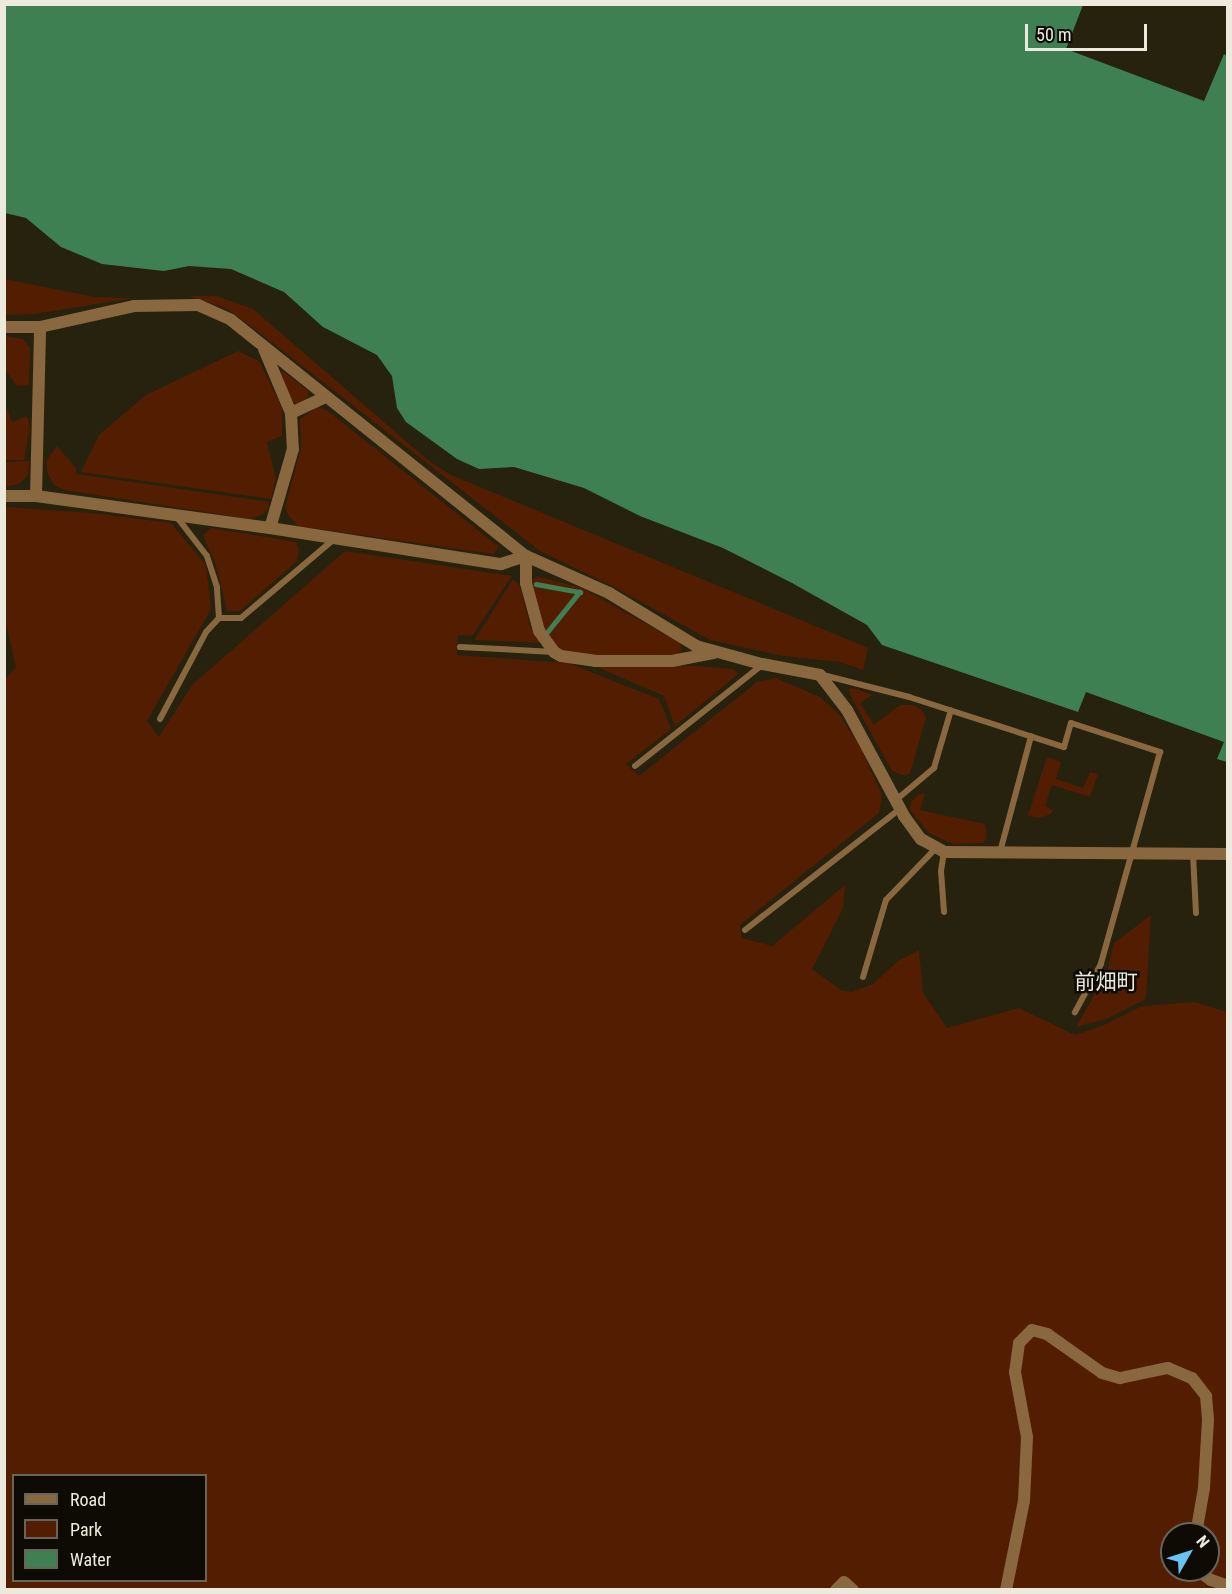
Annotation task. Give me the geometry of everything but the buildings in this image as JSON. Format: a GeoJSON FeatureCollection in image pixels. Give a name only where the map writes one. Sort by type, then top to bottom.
{"type":"FeatureCollection","features":[{"type":"Feature","properties":{"kind":"street"},"geometry":{"type":"LineString","coordinates":[[4,327],[40,327],[134,306],[198,305],[231,320],[525,556],[609,593],[696,646],[762,664],[820,675],[847,710],[898,804],[921,840],[940,849],[1000,852],[1227,854]]}},
{"type":"Feature","properties":{"kind":"street"},"geometry":{"type":"LineString","coordinates":[[36,496],[40,327]]}},
{"type":"Feature","properties":{"kind":"street"},"geometry":{"type":"LineString","coordinates":[[263,347],[291,412],[292,449],[270,528]]}},
{"type":"Feature","properties":{"kind":"street"},"geometry":{"type":"LineString","coordinates":[[291,412],[326,397]]}},
{"type":"Feature","properties":{"kind":"street"},"geometry":{"type":"LineString","coordinates":[[4,496],[36,496],[175,515],[501,564],[525,556]]}},
{"type":"Feature","properties":{"kind":"street"},"geometry":{"type":"LineString","coordinates":[[525,556],[526,583],[539,631],[554,652],[561,656],[595,661],[672,661],[718,652]]}},
{"type":"Feature","properties":{"kind":"street"},"geometry":{"type":"LineString","coordinates":[[1006,1590],[1024,1501],[1027,1437],[1015,1372],[1019,1343],[1032,1330],[1047,1334],[1102,1373],[1120,1378],[1168,1368],[1192,1378],[1206,1396],[1208,1420],[1204,1488],[1198,1522]]}},
{"type":"Feature","properties":{"kind":"street"},"geometry":{"type":"LineString","coordinates":[[836,1590],[844,1582],[852,1590]]}},
{"type":"Feature","properties":{"kind":"lane"},"geometry":{"type":"LineString","coordinates":[[160,719],[206,632],[219,618],[217,587],[207,556],[175,515]]}},
{"type":"Feature","properties":{"kind":"lane"},"geometry":{"type":"LineString","coordinates":[[219,618],[241,618],[335,538]]}},
{"type":"Feature","properties":{"kind":"lane"},"geometry":{"type":"LineString","coordinates":[[460,647],[554,652]]}},
{"type":"Feature","properties":{"kind":"lane"},"geometry":{"type":"LineString","coordinates":[[634,766],[762,664]]}},
{"type":"Feature","properties":{"kind":"lane"},"geometry":{"type":"LineString","coordinates":[[820,675],[951,710],[1064,747],[1071,723],[1160,752],[1101,964],[1075,1012]]}},
{"type":"Feature","properties":{"kind":"lane"},"geometry":{"type":"LineString","coordinates":[[745,930],[898,804],[934,768],[951,710]]}},
{"type":"Feature","properties":{"kind":"lane"},"geometry":{"type":"LineString","coordinates":[[1000,852],[1031,736]]}},
{"type":"Feature","properties":{"kind":"lane"},"geometry":{"type":"LineString","coordinates":[[940,849],[944,912]]}},
{"type":"Feature","properties":{"kind":"lane"},"geometry":{"type":"LineString","coordinates":[[863,977],[886,900],[940,849]]}},
{"type":"Feature","properties":{"kind":"lane"},"geometry":{"type":"LineString","coordinates":[[1193,853],[1196,913]]}},
{"type":"Feature","properties":{"kind":"green space"},"geometry":{"type":"Polygon","coordinates":[[[4,279],[94,297],[133,298],[35,314],[5,315],[4,279]]]}},
{"type":"Feature","properties":{"kind":"green space"},"geometry":{"type":"Polygon","coordinates":[[[189,296],[216,296],[253,309],[429,461],[451,475],[868,648],[863,670],[840,662],[783,656],[710,640],[614,587],[540,551],[226,308],[189,296]]]}},
{"type":"Feature","properties":{"kind":"green space"},"geometry":{"type":"Polygon","coordinates":[[[5,336],[23,339],[30,348],[29,385],[17,386],[5,370],[5,336]]]}},
{"type":"Feature","properties":{"kind":"green space"},"geometry":{"type":"Polygon","coordinates":[[[238,351],[259,361],[282,408],[282,436],[267,442],[276,479],[271,499],[81,472],[99,435],[146,395],[238,351]]]}},
{"type":"Feature","properties":{"kind":"green space"},"geometry":{"type":"Polygon","coordinates":[[[283,371],[308,391],[309,396],[298,404],[293,402],[280,374],[283,371]]]}},
{"type":"Feature","properties":{"kind":"green space"},"geometry":{"type":"Polygon","coordinates":[[[5,404],[12,422],[27,416],[30,428],[24,460],[5,460],[5,404]]]}},
{"type":"Feature","properties":{"kind":"green space"},"geometry":{"type":"Polygon","coordinates":[[[318,407],[328,411],[499,547],[493,554],[298,526],[288,515],[285,507],[301,448],[300,419],[318,407]]]}},
{"type":"Feature","properties":{"kind":"green space"},"geometry":{"type":"Polygon","coordinates":[[[57,446],[76,468],[76,474],[269,502],[268,509],[262,515],[250,519],[64,490],[54,485],[48,474],[46,461],[57,446]]]}},
{"type":"Feature","properties":{"kind":"green space"},"geometry":{"type":"Polygon","coordinates":[[[29,461],[28,475],[19,484],[5,487],[5,462],[29,461]]]}},
{"type":"Feature","properties":{"kind":"green space"},"geometry":{"type":"Polygon","coordinates":[[[5,507],[92,513],[171,523],[206,565],[211,609],[147,721],[159,737],[192,685],[345,551],[512,576],[472,636],[458,635],[457,655],[568,663],[659,699],[671,729],[626,764],[639,776],[757,682],[776,678],[820,697],[840,715],[860,747],[882,795],[879,813],[740,925],[742,938],[772,946],[845,885],[843,908],[812,969],[841,990],[851,992],[873,984],[898,961],[919,950],[923,993],[947,1028],[1019,1008],[1075,1035],[1104,1025],[1142,1006],[1195,1002],[1227,1012],[1227,1589],[5,1589],[4,680],[16,668],[5,619],[5,507]]]}},
{"type":"Feature","properties":{"kind":"green space"},"geometry":{"type":"Polygon","coordinates":[[[211,528],[296,542],[299,549],[297,561],[240,611],[227,611],[216,565],[203,536],[211,528]]]}},
{"type":"Feature","properties":{"kind":"green space"},"geometry":{"type":"Polygon","coordinates":[[[537,576],[582,588],[680,643],[682,650],[674,657],[584,656],[563,650],[552,643],[541,626],[530,585],[537,576]]]}},
{"type":"Feature","properties":{"kind":"green space"},"geometry":{"type":"Polygon","coordinates":[[[513,579],[520,586],[530,626],[541,643],[474,640],[513,579]]]}},
{"type":"Feature","properties":{"kind":"green space"},"geometry":{"type":"Polygon","coordinates":[[[595,666],[698,666],[734,669],[738,674],[675,726],[664,696],[595,666]]]}},
{"type":"Feature","properties":{"kind":"green space"},"geometry":{"type":"Polygon","coordinates":[[[854,688],[872,695],[860,703],[874,725],[900,705],[913,705],[922,710],[926,718],[910,773],[905,776],[892,771],[850,695],[849,689],[854,688]]]}},
{"type":"Feature","properties":{"kind":"green space"},"geometry":{"type":"Polygon","coordinates":[[[1047,757],[1061,762],[1056,779],[1083,788],[1090,772],[1098,774],[1090,797],[1052,785],[1045,806],[1053,810],[1051,814],[1039,818],[1028,815],[1047,757]]]}},
{"type":"Feature","properties":{"kind":"green space"},"geometry":{"type":"Polygon","coordinates":[[[925,793],[920,810],[985,824],[987,838],[983,843],[953,844],[929,833],[910,810],[911,802],[918,795],[925,793]]]}},
{"type":"Feature","properties":{"kind":"green space"},"geometry":{"type":"Polygon","coordinates":[[[1151,915],[1146,999],[1106,1019],[1076,1027],[1107,973],[1114,943],[1151,915]]]}},
{"type":"Feature","properties":{"kind":"water"},"geometry":{"type":"Polygon","coordinates":[[[4,5],[1083,5],[1066,49],[1204,101],[1224,54],[1228,57],[1227,762],[1217,759],[1224,742],[1086,692],[1078,712],[882,645],[867,625],[792,583],[723,548],[640,516],[584,488],[514,467],[479,469],[457,459],[406,422],[397,408],[392,376],[377,355],[323,327],[284,292],[231,269],[189,266],[164,271],[102,264],[61,247],[26,218],[5,213],[4,5]]]}},
{"type":"Feature","properties":{"kind":"waterway"},"geometry":{"type":"LineString","coordinates":[[536,584],[580,592],[548,632]]}},
{"type":"Feature","properties":{"kind":"district","name":"前畑町"},"geometry":{"type":"Point","coordinates":[1106,982]}}]}
